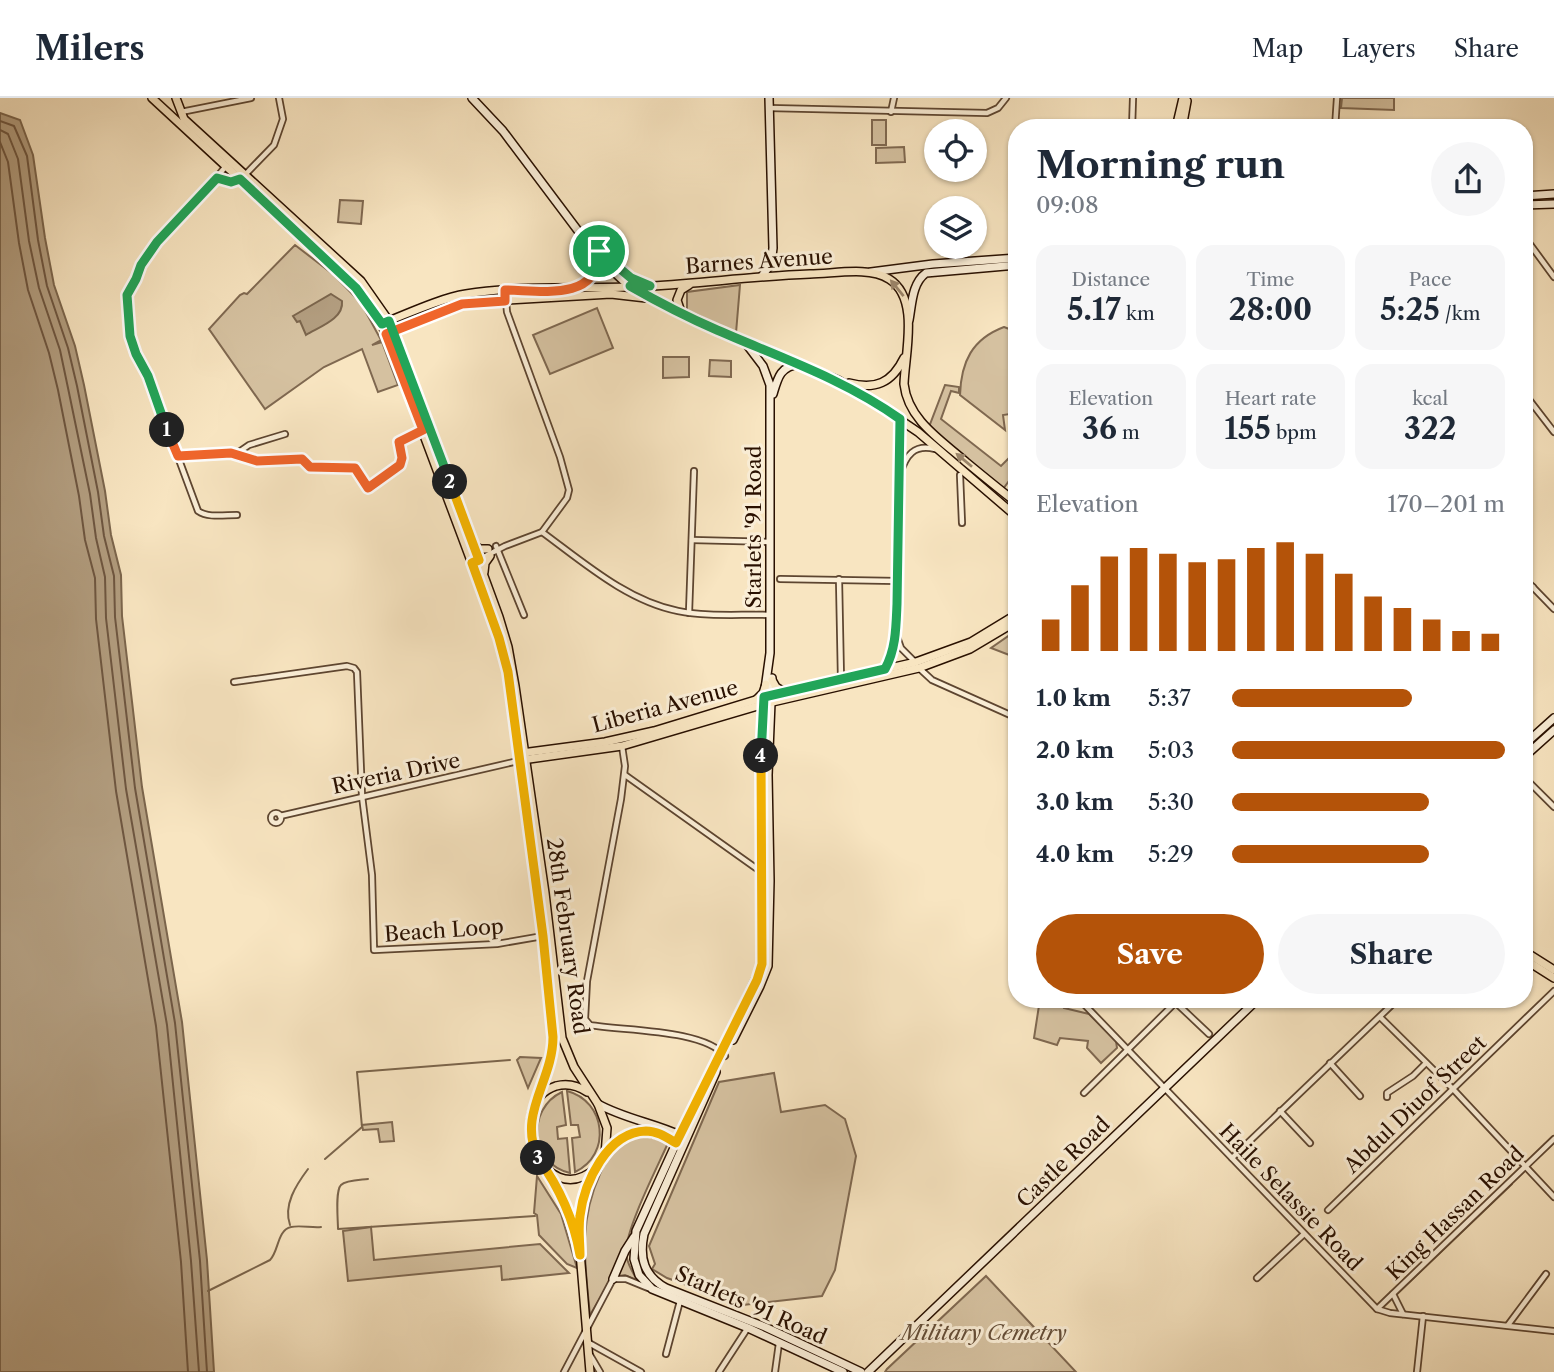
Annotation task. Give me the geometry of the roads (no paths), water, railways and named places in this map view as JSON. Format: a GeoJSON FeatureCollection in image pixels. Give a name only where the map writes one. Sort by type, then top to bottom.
{"type":"FeatureCollection","features":[{"type":"Feature","properties":{"kind":"main road"},"geometry":{"type":"LineString","coordinates":[[152,98],[181,118],[243,176],[356,288],[386,322],[473,544],[474,558],[484,576],[511,659],[522,754]]}},
{"type":"Feature","properties":{"kind":"main road"},"geometry":{"type":"LineString","coordinates":[[176,98],[181,118],[226,166],[243,176]]}},
{"type":"Feature","properties":{"kind":"main road"},"geometry":{"type":"LineString","coordinates":[[472,98],[503,131],[597,256],[630,286],[653,300],[799,365],[864,387],[877,386],[895,373],[906,354]]}},
{"type":"Feature","properties":{"kind":"main road"},"geometry":{"type":"LineString","coordinates":[[769,98],[775,264],[778,270],[791,275]]}},
{"type":"Feature","properties":{"kind":"main road"},"geometry":{"type":"LineString","coordinates":[[1179,119],[1185,98]]}},
{"type":"Feature","properties":{"kind":"main road"},"geometry":{"type":"LineString","coordinates":[[1183,119],[1185,98]]}},
{"type":"Feature","properties":{"kind":"main road"},"geometry":{"type":"LineString","coordinates":[[1533,195],[1554,194]]}},
{"type":"Feature","properties":{"kind":"main road"},"geometry":{"type":"LineString","coordinates":[[1533,205],[1554,204]]}},
{"type":"Feature","properties":{"kind":"main road"},"geometry":{"type":"LineString","coordinates":[[590,246],[631,278],[650,286]]}},
{"type":"Feature","properties":{"kind":"main road"},"geometry":{"type":"LineString","coordinates":[[762,276],[771,264],[773,247]]}},
{"type":"Feature","properties":{"kind":"main road"},"geometry":{"type":"LineString","coordinates":[[573,289],[585,284],[592,277],[597,256]]}},
{"type":"Feature","properties":{"kind":"main road","name":"Barnes Avenue"},"geometry":{"type":"LineString","coordinates":[[386,322],[462,295],[505,290],[650,286],[762,276],[867,272],[1008,259]]}},
{"type":"Feature","properties":{"kind":"main road"},"geometry":{"type":"LineString","coordinates":[[1008,267],[926,273],[919,278],[909,320],[905,392],[913,411],[934,436],[1008,496]]}},
{"type":"Feature","properties":{"kind":"main road"},"geometry":{"type":"LineString","coordinates":[[867,272],[887,277],[898,286],[909,320]]}},
{"type":"Feature","properties":{"kind":"main road"},"geometry":{"type":"LineString","coordinates":[[685,316],[677,300],[681,290],[693,283]]}},
{"type":"Feature","properties":{"kind":"main road"},"geometry":{"type":"LineString","coordinates":[[390,332],[462,304],[611,294],[653,300]]}},
{"type":"Feature","properties":{"kind":"main road"},"geometry":{"type":"LineString","coordinates":[[390,332],[423,430],[474,558],[503,653],[522,754]]}},
{"type":"Feature","properties":{"kind":"main road","name":"Starlets '91 Road"},"geometry":{"type":"LineString","coordinates":[[744,341],[768,376],[771,402],[770,653],[760,771],[762,964],[723,1053],[677,1140],[642,1243],[642,1259],[646,1271],[666,1288],[861,1372]]}},
{"type":"Feature","properties":{"kind":"main road","name":"Starlets '91 Road"},"geometry":{"type":"LineString","coordinates":[[771,402],[780,372],[790,366],[799,365]]}},
{"type":"Feature","properties":{"kind":"main road"},"geometry":{"type":"LineString","coordinates":[[838,380],[900,419],[1008,509]]}},
{"type":"Feature","properties":{"kind":"main road"},"geometry":{"type":"LineString","coordinates":[[473,544],[489,553],[484,576]]}},
{"type":"Feature","properties":{"kind":"main road","name":"Liberia Avenue"},"geometry":{"type":"LineString","coordinates":[[536,754],[605,743],[766,700],[917,665],[971,642],[1008,619]]}},
{"type":"Feature","properties":{"kind":"main road","name":"Liberia Avenue"},"geometry":{"type":"LineString","coordinates":[[783,696],[885,669],[930,665],[970,649],[1008,626]]}},
{"type":"Feature","properties":{"kind":"main road"},"geometry":{"type":"LineString","coordinates":[[766,700],[763,693],[769,682],[783,696],[772,711]]}},
{"type":"Feature","properties":{"kind":"main road","name":"Starlets '91 Road"},"geometry":{"type":"LineString","coordinates":[[677,1140],[678,1131],[684,1126],[760,986],[768,966],[768,775],[772,711],[766,700]]}},
{"type":"Feature","properties":{"kind":"main road","name":"Liberia Avenue"},"geometry":{"type":"LineString","coordinates":[[522,754],[622,746],[766,700]]}},
{"type":"Feature","properties":{"kind":"main road"},"geometry":{"type":"LineString","coordinates":[[1533,737],[1554,718]]}},
{"type":"Feature","properties":{"kind":"main road"},"geometry":{"type":"LineString","coordinates":[[1533,749],[1554,730]]}},
{"type":"Feature","properties":{"kind":"main road"},"geometry":{"type":"LineString","coordinates":[[522,754],[536,754],[527,773]]}},
{"type":"Feature","properties":{"kind":"main road","name":"28th February Road"},"geometry":{"type":"LineString","coordinates":[[522,754],[545,893],[566,1053],[598,1104],[677,1140]]}},
{"type":"Feature","properties":{"kind":"main road","name":"28th February Road"},"geometry":{"type":"LineString","coordinates":[[522,754],[553,1045],[539,1097]]}},
{"type":"Feature","properties":{"kind":"main road"},"geometry":{"type":"LineString","coordinates":[[761,856],[765,878],[770,881]]}},
{"type":"Feature","properties":{"kind":"main road"},"geometry":{"type":"LineString","coordinates":[[1533,957],[1553,969]]}},
{"type":"Feature","properties":{"kind":"main road"},"geometry":{"type":"LineString","coordinates":[[1533,965],[1554,978]]}},
{"type":"Feature","properties":{"kind":"main road","name":"Castle Road"},"geometry":{"type":"LineString","coordinates":[[867,1372],[1248,1008]]}},
{"type":"Feature","properties":{"kind":"main road"},"geometry":{"type":"LineString","coordinates":[[590,1094],[582,1088],[563,1085],[554,1087],[539,1097],[530,1133],[537,1157],[575,1229],[580,1255],[590,1372]]}},
{"type":"Feature","properties":{"kind":"main road"},"geometry":{"type":"LineString","coordinates":[[598,1104],[607,1128],[605,1154]]}},
{"type":"Feature","properties":{"kind":"main road"},"geometry":{"type":"LineString","coordinates":[[580,1255],[580,1212],[589,1185],[605,1154],[615,1143],[636,1133],[659,1133],[677,1140]]}},
{"type":"Feature","properties":{"kind":"main road"},"geometry":{"type":"LineString","coordinates":[[545,1168],[563,1178],[573,1179],[597,1168]]}},
{"type":"Feature","properties":{"kind":"main road","name":"Starlets '91 Road"},"geometry":{"type":"LineString","coordinates":[[656,1196],[635,1237],[636,1267],[642,1280],[652,1289],[722,1314],[844,1372]]}},
{"type":"Feature","properties":{"kind":"main road"},"geometry":{"type":"LineString","coordinates":[[613,1279],[625,1251],[635,1237]]}},
{"type":"Feature","properties":{"kind":"main road"},"geometry":{"type":"LineString","coordinates":[[851,1367],[874,1368]]}},
{"type":"Feature","properties":{"kind":"street"},"geometry":{"type":"LineString","coordinates":[[181,118],[251,98]]}},
{"type":"Feature","properties":{"kind":"street"},"geometry":{"type":"LineString","coordinates":[[217,178],[231,182],[243,176],[266,154],[278,136],[283,119],[279,98]]}},
{"type":"Feature","properties":{"kind":"street"},"geometry":{"type":"LineString","coordinates":[[891,112],[894,98]]}},
{"type":"Feature","properties":{"kind":"street"},"geometry":{"type":"LineString","coordinates":[[769,107],[987,113],[998,108],[1006,98]]}},
{"type":"Feature","properties":{"kind":"street"},"geometry":{"type":"LineString","coordinates":[[1132,119],[1133,98]]}},
{"type":"Feature","properties":{"kind":"street"},"geometry":{"type":"LineString","coordinates":[[1336,119],[1337,98]]}},
{"type":"Feature","properties":{"kind":"street"},"geometry":{"type":"LineString","coordinates":[[226,166],[157,242],[141,265],[127,295],[130,336],[200,514],[237,515]]}},
{"type":"Feature","properties":{"kind":"street"},"geometry":{"type":"LineString","coordinates":[[1533,248],[1554,277]]}},
{"type":"Feature","properties":{"kind":"street"},"geometry":{"type":"LineString","coordinates":[[474,558],[542,532],[567,498],[569,490],[560,457],[507,312],[505,290]]}},
{"type":"Feature","properties":{"kind":"street"},"geometry":{"type":"LineString","coordinates":[[1533,405],[1554,432]]}},
{"type":"Feature","properties":{"kind":"street"},"geometry":{"type":"LineString","coordinates":[[885,669],[890,661],[896,633],[900,419]]}},
{"type":"Feature","properties":{"kind":"street"},"geometry":{"type":"LineString","coordinates":[[178,456],[236,454],[257,461],[302,459],[310,467],[355,468],[368,488],[400,465],[402,458],[399,442],[423,430]]}},
{"type":"Feature","properties":{"kind":"street"},"geometry":{"type":"LineString","coordinates":[[236,454],[249,445],[285,434]]}},
{"type":"Feature","properties":{"kind":"street"},"geometry":{"type":"LineString","coordinates":[[899,478],[903,463],[911,452],[921,447],[937,449]]}},
{"type":"Feature","properties":{"kind":"street"},"geometry":{"type":"LineString","coordinates":[[689,613],[694,471]]}},
{"type":"Feature","properties":{"kind":"street"},"geometry":{"type":"LineString","coordinates":[[960,475],[962,523]]}},
{"type":"Feature","properties":{"kind":"street"},"geometry":{"type":"LineString","coordinates":[[542,532],[632,594],[658,606],[689,613],[770,615]]}},
{"type":"Feature","properties":{"kind":"street"},"geometry":{"type":"LineString","coordinates":[[692,540],[770,542]]}},
{"type":"Feature","properties":{"kind":"street"},"geometry":{"type":"LineString","coordinates":[[498,549],[524,614]]}},
{"type":"Feature","properties":{"kind":"street"},"geometry":{"type":"LineString","coordinates":[[780,579],[898,581]]}},
{"type":"Feature","properties":{"kind":"street"},"geometry":{"type":"LineString","coordinates":[[839,579],[841,679]]}},
{"type":"Feature","properties":{"kind":"street"},"geometry":{"type":"LineString","coordinates":[[1533,587],[1554,609]]}},
{"type":"Feature","properties":{"kind":"street"},"geometry":{"type":"LineString","coordinates":[[896,633],[904,653],[931,680],[1008,714]]}},
{"type":"Feature","properties":{"kind":"street"},"geometry":{"type":"LineString","coordinates":[[930,665],[928,670],[931,680]]}},
{"type":"Feature","properties":{"kind":"street"},"geometry":{"type":"LineString","coordinates":[[234,682],[347,666],[354,668],[357,672],[359,695],[362,796]]}},
{"type":"Feature","properties":{"kind":"street"},"geometry":{"type":"LineString","coordinates":[[622,746],[624,774],[587,981],[585,1019],[588,1024],[596,1026],[687,1037],[723,1053]]}},
{"type":"Feature","properties":{"kind":"street","name":"Riveria Drive"},"geometry":{"type":"LineString","coordinates":[[280,816],[522,754]]}},
{"type":"Feature","properties":{"kind":"street"},"geometry":{"type":"LineString","coordinates":[[624,774],[761,871]]}},
{"type":"Feature","properties":{"kind":"street"},"geometry":{"type":"LineString","coordinates":[[1533,786],[1554,807]]}},
{"type":"Feature","properties":{"kind":"street","name":"Beach Loop"},"geometry":{"type":"LineString","coordinates":[[362,796],[372,875],[374,950],[497,944],[543,936]]}},
{"type":"Feature","properties":{"kind":"street","name":"Abdul Diuof Street"},"geometry":{"type":"LineString","coordinates":[[1328,1210],[1554,991]]}},
{"type":"Feature","properties":{"kind":"street","name":"Haile Selassie Road"},"geometry":{"type":"LineString","coordinates":[[1088,1008],[1377,1309]]}},
{"type":"Feature","properties":{"kind":"street"},"geometry":{"type":"LineString","coordinates":[[1084,1093],[1168,1008]]}},
{"type":"Feature","properties":{"kind":"street"},"geometry":{"type":"LineString","coordinates":[[1184,1008],[1209,1034]]}},
{"type":"Feature","properties":{"kind":"street"},"geometry":{"type":"LineString","coordinates":[[1232,1158],[1389,1008]]}},
{"type":"Feature","properties":{"kind":"street"},"geometry":{"type":"LineString","coordinates":[[1380,1017],[1453,1089],[1554,1197]]}},
{"type":"Feature","properties":{"kind":"street"},"geometry":{"type":"LineString","coordinates":[[1330,1063],[1360,1096]]}},
{"type":"Feature","properties":{"kind":"street"},"geometry":{"type":"LineString","coordinates":[[1387,1097],[1387,1093],[1413,1076],[1426,1063]]}},
{"type":"Feature","properties":{"kind":"street"},"geometry":{"type":"LineString","coordinates":[[1279,1111],[1310,1143]]}},
{"type":"Feature","properties":{"kind":"street","name":"King Hassan Road"},"geometry":{"type":"LineString","coordinates":[[1377,1309],[1554,1139]]}},
{"type":"Feature","properties":{"kind":"street"},"geometry":{"type":"LineString","coordinates":[[1257,1278],[1304,1234]]}},
{"type":"Feature","properties":{"kind":"street"},"geometry":{"type":"LineString","coordinates":[[1508,1326],[1546,1274]]}},
{"type":"Feature","properties":{"kind":"street"},"geometry":{"type":"LineString","coordinates":[[564,1372],[613,1279],[626,1279],[652,1289]]}},
{"type":"Feature","properties":{"kind":"street"},"geometry":{"type":"LineString","coordinates":[[1393,1294],[1403,1314]]}},
{"type":"Feature","properties":{"kind":"street"},"geometry":{"type":"LineString","coordinates":[[666,1354],[680,1301]]}},
{"type":"Feature","properties":{"kind":"street"},"geometry":{"type":"LineString","coordinates":[[1377,1309],[1554,1331]]}},
{"type":"Feature","properties":{"kind":"street"},"geometry":{"type":"LineString","coordinates":[[1417,1372],[1423,1316]]}},
{"type":"Feature","properties":{"kind":"street"},"geometry":{"type":"LineString","coordinates":[[719,1372],[748,1328]]}},
{"type":"Feature","properties":{"kind":"street"},"geometry":{"type":"LineString","coordinates":[[588,1343],[641,1372]]}},
{"type":"Feature","properties":{"kind":"street"},"geometry":{"type":"LineString","coordinates":[[775,1372],[779,1343]]}},
{"type":"Feature","properties":{"kind":"street"},"geometry":{"type":"LineString","coordinates":[[589,1354],[600,1372]]}},
{"type":"Feature","properties":{"kind":"water"},"geometry":{"type":"Polygon","coordinates":[[[0,113],[20,120],[33,155],[54,285],[75,346],[121,575],[122,616],[142,787],[182,1022],[207,1260],[214,1372],[0,1372],[0,113]]]}},
{"type":"Feature","properties":{"kind":"water"},"geometry":{"type":"Polygon","coordinates":[[[331,294],[342,301],[339,313],[330,322],[306,335],[300,321],[297,322],[293,316],[331,294]]]}},
{"type":"Feature","properties":{"kind":"waterway"},"geometry":{"type":"LineString","coordinates":[[325,1159],[362,1127],[357,1072],[510,1060]]}},
{"type":"Feature","properties":{"kind":"waterway"},"geometry":{"type":"LineString","coordinates":[[290,1225],[289,1203],[308,1169]]}},
{"type":"Feature","properties":{"kind":"waterway"},"geometry":{"type":"LineString","coordinates":[[368,1179],[343,1183],[339,1188],[338,1229],[535,1216]]}},
{"type":"Feature","properties":{"kind":"waterway"},"geometry":{"type":"LineString","coordinates":[[1396,1295],[1512,1184]]}},
{"type":"Feature","properties":{"kind":"waterway"},"geometry":{"type":"LineString","coordinates":[[208,1291],[270,1260],[286,1229],[295,1226],[321,1227]]}},
{"type":"Feature","properties":{"kind":"park label","name":"Military Cemetry"},"geometry":{"type":"Point","coordinates":[984,1332]}}]}
